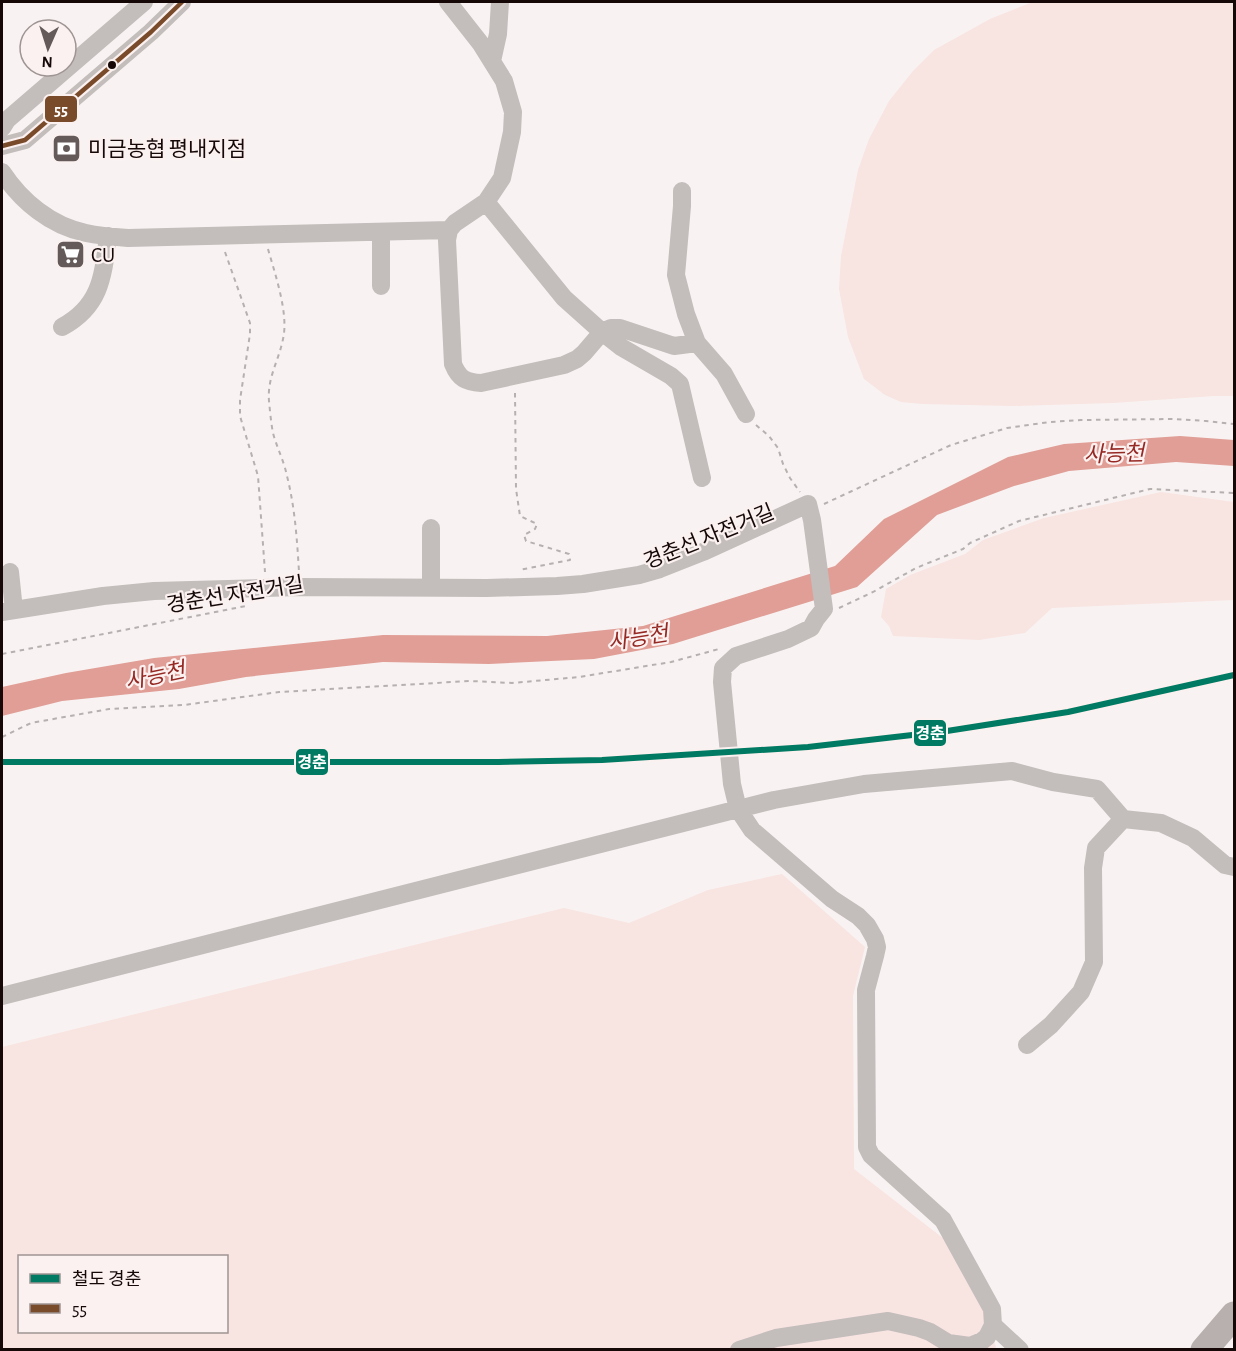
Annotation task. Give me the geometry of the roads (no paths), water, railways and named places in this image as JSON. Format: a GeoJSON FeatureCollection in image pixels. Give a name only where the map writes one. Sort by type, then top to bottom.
{"type":"FeatureCollection","features":[{"type":"Feature","properties":{"kind":"highway"},"geometry":{"type":"LineString","coordinates":[[1204,1350],[1234,1315]]}},
{"type":"Feature","properties":{"kind":"street"},"geometry":{"type":"LineString","coordinates":[[2,128],[7,120],[144,2]]}},
{"type":"Feature","properties":{"kind":"street"},"geometry":{"type":"LineString","coordinates":[[2,146],[25,140],[151,32],[182,2]]}},
{"type":"Feature","properties":{"kind":"street"},"geometry":{"type":"LineString","coordinates":[[448,2],[481,44],[504,81],[513,112],[512,132],[502,178],[486,202],[455,223],[449,230],[447,240],[453,364],[456,372],[463,379],[481,383],[564,365],[577,359],[603,332],[610,328],[620,328],[674,346],[697,343]]}},
{"type":"Feature","properties":{"kind":"street"},"geometry":{"type":"LineString","coordinates":[[492,61],[498,34],[500,2]]}},
{"type":"Feature","properties":{"kind":"street"},"geometry":{"type":"LineString","coordinates":[[2,172],[10,185],[39,212],[54,221],[84,233],[128,238],[449,230]]}},
{"type":"Feature","properties":{"kind":"street"},"geometry":{"type":"LineString","coordinates":[[682,190],[676,275],[686,314],[697,343],[724,374],[746,414]]}},
{"type":"Feature","properties":{"kind":"street"},"geometry":{"type":"LineString","coordinates":[[486,202],[564,298],[621,347],[671,376],[680,384],[702,478]]}},
{"type":"Feature","properties":{"kind":"street"},"geometry":{"type":"LineString","coordinates":[[381,232],[381,286]]}},
{"type":"Feature","properties":{"kind":"street"},"geometry":{"type":"LineString","coordinates":[[62,327],[81,315],[98,289],[103,274],[108,236]]}},
{"type":"Feature","properties":{"kind":"street"},"geometry":{"type":"LineString","coordinates":[[10,572],[8,611],[154,591],[300,587],[557,586],[639,575],[660,569],[810,512],[820,614],[811,628],[788,639],[736,656],[723,668],[722,682],[732,784],[738,809],[752,830],[832,899],[858,916],[867,925],[875,939],[877,947],[866,990],[867,1147],[871,1155],[943,1220],[992,1309],[993,1325],[987,1337],[970,1346],[948,1343],[930,1332],[888,1321],[776,1338],[739,1350]]}},
{"type":"Feature","properties":{"kind":"street"},"geometry":{"type":"LineString","coordinates":[[431,528],[431,587]]}},
{"type":"Feature","properties":{"kind":"street"},"geometry":{"type":"LineString","coordinates":[[2,996],[774,800],[864,784],[1012,771],[1053,782],[1097,789],[1123,819],[1161,823],[1193,838],[1225,865],[1234,867]]}},
{"type":"Feature","properties":{"kind":"street"},"geometry":{"type":"LineString","coordinates":[[1027,1045],[1051,1025],[1081,992],[1094,962],[1093,868],[1095,848],[1123,819]]}},
{"type":"Feature","properties":{"kind":"street"},"geometry":{"type":"LineString","coordinates":[[993,1325],[1020,1350]]}},
{"type":"Feature","properties":{"kind":"water","name":"사능천"},"geometry":{"type":"Polygon","coordinates":[[[1180,436],[1234,440],[1234,466],[1176,462],[1069,471],[1014,486],[937,515],[857,587],[673,644],[594,659],[489,664],[383,662],[246,677],[179,689],[62,701],[2,716],[2,687],[154,658],[383,635],[547,636],[643,626],[835,566],[884,519],[1008,457],[1064,444],[1180,436]]]}},
{"type":"Feature","properties":{"kind":"rail line","name":"경춘"},"geometry":{"type":"LineString","coordinates":[[2,762],[498,762],[602,760],[808,747],[947,731],[1068,712],[1234,675]]}},
{"type":"Feature","properties":{"kind":"place","name":"미금농협 평내지점"},"geometry":{"type":"Point","coordinates":[67,149]}},
{"type":"Feature","properties":{"kind":"place","name":"CU"},"geometry":{"type":"Point","coordinates":[70,255]}}]}
